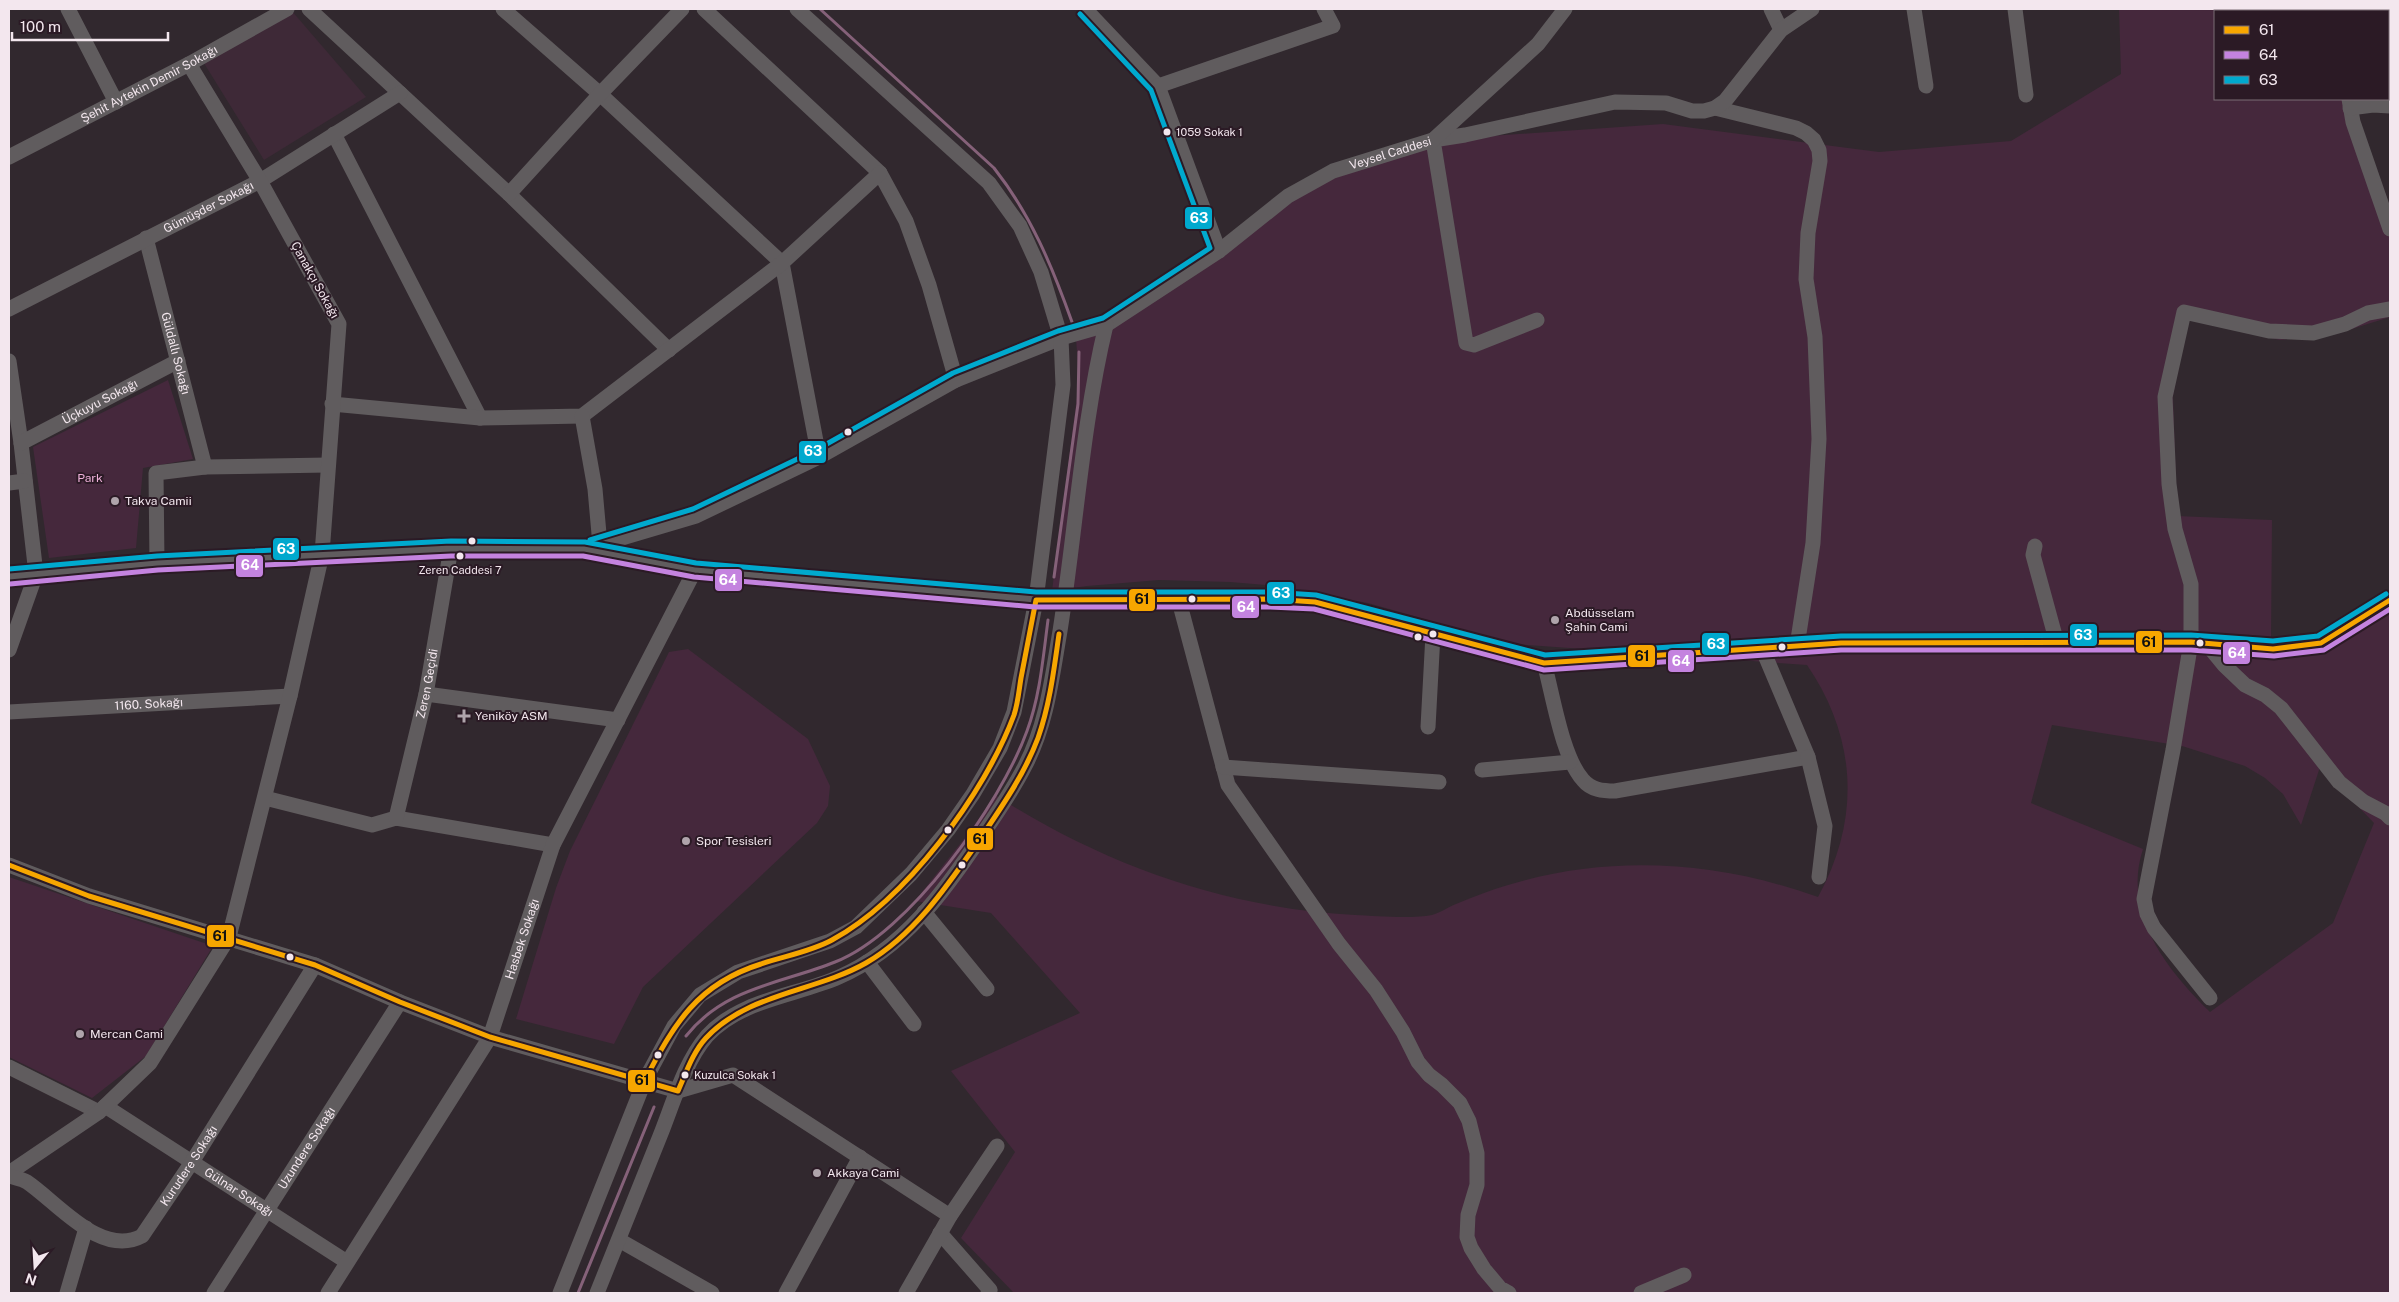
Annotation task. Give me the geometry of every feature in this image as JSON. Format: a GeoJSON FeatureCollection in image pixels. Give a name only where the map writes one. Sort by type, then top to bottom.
{"type":"FeatureCollection","features":[{"type":"Feature","properties":{"kind":"street"},"geometry":{"type":"LineString","coordinates":[[68,9],[116,102]]}},
{"type":"Feature","properties":{"kind":"street","name":"Şehit Aytekin Demir Sokağı"},"geometry":{"type":"LineString","coordinates":[[9,157],[188,64],[287,9]]}},
{"type":"Feature","properties":{"kind":"street"},"geometry":{"type":"LineString","coordinates":[[309,9],[509,194],[669,350]]}},
{"type":"Feature","properties":{"kind":"street"},"geometry":{"type":"LineString","coordinates":[[503,9],[600,94],[782,263],[819,457]]}},
{"type":"Feature","properties":{"kind":"street"},"geometry":{"type":"LineString","coordinates":[[509,194],[600,94],[682,9]]}},
{"type":"Feature","properties":{"kind":"street"},"geometry":{"type":"LineString","coordinates":[[704,9],[880,173],[906,221],[929,285],[956,380]]}},
{"type":"Feature","properties":{"kind":"street"},"geometry":{"type":"LineString","coordinates":[[560,1293],[645,1080],[674,1026],[700,995],[738,972],[830,941],[856,927],[911,874],[948,830],[973,794],[1000,748],[1014,712],[1036,600],[1063,386],[1061,338],[1041,272],[1020,226],[990,183],[797,9]]}},
{"type":"Feature","properties":{"kind":"street"},"geometry":{"type":"LineString","coordinates":[[1085,9],[1158,86],[1219,251]]}},
{"type":"Feature","properties":{"kind":"street"},"geometry":{"type":"LineString","coordinates":[[1158,86],[1333,26],[1324,9]]}},
{"type":"Feature","properties":{"kind":"street","name":"Veysel Caddesi"},"geometry":{"type":"LineString","coordinates":[[584,549],[696,516],[819,457],[956,380],[1061,338],[1106,325],[1219,251],[1288,196],[1333,172],[1432,140],[1538,44],[1565,9]]}},
{"type":"Feature","properties":{"kind":"street"},"geometry":{"type":"LineString","coordinates":[[1771,9],[1781,30]]}},
{"type":"Feature","properties":{"kind":"street"},"geometry":{"type":"LineString","coordinates":[[1537,320],[1474,345],[1466,343],[1432,140],[1465,135],[1614,102],[1666,104],[1692,111],[1704,111],[1715,108],[1725,101],[1781,30],[1812,9]]}},
{"type":"Feature","properties":{"kind":"street"},"geometry":{"type":"LineString","coordinates":[[1914,9],[1926,86]]}},
{"type":"Feature","properties":{"kind":"street"},"geometry":{"type":"LineString","coordinates":[[2015,9],[2026,95]]}},
{"type":"Feature","properties":{"kind":"street","name":"Çanakçı Sokağı"},"geometry":{"type":"LineString","coordinates":[[9,1174],[102,1109],[150,1063],[229,937],[290,696],[322,554],[339,324],[260,181],[188,64]]}},
{"type":"Feature","properties":{"kind":"street","name":"Gümüşder Sokağı"},"geometry":{"type":"LineString","coordinates":[[9,309],[260,181],[400,93]]}},
{"type":"Feature","properties":{"kind":"street"},"geometry":{"type":"LineString","coordinates":[[2390,106],[2350,103],[2353,122],[2390,229]]}},
{"type":"Feature","properties":{"kind":"street"},"geometry":{"type":"LineString","coordinates":[[1715,108],[1796,128],[1810,136],[1818,150],[1817,188],[1808,233],[1806,279],[1815,337],[1820,439],[1813,543],[1798,646]]}},
{"type":"Feature","properties":{"kind":"street"},"geometry":{"type":"LineString","coordinates":[[334,134],[480,418]]}},
{"type":"Feature","properties":{"kind":"street"},"geometry":{"type":"LineString","coordinates":[[332,404],[480,418],[582,416],[782,263],[880,173]]}},
{"type":"Feature","properties":{"kind":"street","name":"Güldallı Sokağı"},"geometry":{"type":"LineString","coordinates":[[146,238],[205,467]]}},
{"type":"Feature","properties":{"kind":"street"},"geometry":{"type":"LineString","coordinates":[[2210,998],[2154,928],[2147,914],[2144,899],[2173,750],[2199,642],[2191,584],[2175,529],[2172,511],[2165,397],[2184,312],[2268,331],[2313,333],[2345,324],[2368,313],[2390,309]]}},
{"type":"Feature","properties":{"kind":"street"},"geometry":{"type":"LineString","coordinates":[[597,1293],[678,1091],[701,1044],[723,1023],[758,1004],[825,982],[867,962],[891,945],[924,912],[979,840],[1008,795],[1032,752],[1049,698],[1065,601],[1088,412],[1106,325]]}},
{"type":"Feature","properties":{"kind":"street"},"geometry":{"type":"LineString","coordinates":[[9,361],[21,442],[36,574],[9,650]]}},
{"type":"Feature","properties":{"kind":"street","name":"Üçkuyu Sokağı"},"geometry":{"type":"LineString","coordinates":[[21,442],[178,361]]}},
{"type":"Feature","properties":{"kind":"street"},"geometry":{"type":"LineString","coordinates":[[582,416],[595,489],[600,545]]}},
{"type":"Feature","properties":{"kind":"street"},"geometry":{"type":"LineString","coordinates":[[157,563],[156,473],[205,467],[328,465]]}},
{"type":"Feature","properties":{"kind":"street"},"geometry":{"type":"LineString","coordinates":[[9,483],[25,481]]}},
{"type":"Feature","properties":{"kind":"street"},"geometry":{"type":"LineString","coordinates":[[2036,546],[2033,556],[2057,643]]}},
{"type":"Feature","properties":{"kind":"street"},"geometry":{"type":"LineString","coordinates":[[9,578],[157,563],[322,554],[451,548],[584,549],[695,570],[1036,600],[1178,601],[1270,599],[1315,602],[1544,663],[1841,643],[2199,642],[2272,649],[2322,643],[2390,600]]}},
{"type":"Feature","properties":{"kind":"street","name":"Zeren Geçidi"},"geometry":{"type":"LineString","coordinates":[[396,818],[426,694],[451,548]]}},
{"type":"Feature","properties":{"kind":"street","name":"Hasbek Sokağı"},"geometry":{"type":"LineString","coordinates":[[328,1293],[490,1037],[552,844],[695,570]]}},
{"type":"Feature","properties":{"kind":"street"},"geometry":{"type":"LineString","coordinates":[[1178,601],[1228,785],[1339,944],[1376,990],[1403,1032],[1418,1062],[1429,1075],[1460,1103],[1469,1121],[1477,1153],[1477,1185],[1467,1221],[1467,1237],[1471,1248],[1484,1269],[1500,1288],[1509,1293]]}},
{"type":"Feature","properties":{"kind":"street"},"geometry":{"type":"LineString","coordinates":[[1428,727],[1433,634]]}},
{"type":"Feature","properties":{"kind":"street"},"geometry":{"type":"LineString","coordinates":[[2199,642],[2245,685],[2265,695],[2281,708],[2339,782],[2364,802],[2385,813],[2390,818]]}},
{"type":"Feature","properties":{"kind":"street"},"geometry":{"type":"LineString","coordinates":[[1762,648],[1808,757],[1825,826],[1819,877]]}},
{"type":"Feature","properties":{"kind":"street"},"geometry":{"type":"LineString","coordinates":[[1544,663],[1570,762],[1583,781],[1593,788],[1615,791],[1808,757]]}},
{"type":"Feature","properties":{"kind":"street"},"geometry":{"type":"LineString","coordinates":[[426,694],[618,720]]}},
{"type":"Feature","properties":{"kind":"street","name":"1160. Sokağı"},"geometry":{"type":"LineString","coordinates":[[9,712],[290,696]]}},
{"type":"Feature","properties":{"kind":"street"},"geometry":{"type":"LineString","coordinates":[[1482,770],[1570,762]]}},
{"type":"Feature","properties":{"kind":"street"},"geometry":{"type":"LineString","coordinates":[[1223,767],[1439,782]]}},
{"type":"Feature","properties":{"kind":"street"},"geometry":{"type":"LineString","coordinates":[[265,798],[372,825],[396,818],[552,844]]}},
{"type":"Feature","properties":{"kind":"street"},"geometry":{"type":"LineString","coordinates":[[9,865],[89,896],[316,965],[400,1002],[490,1037],[678,1091],[733,1075],[950,1216]]}},
{"type":"Feature","properties":{"kind":"street"},"geometry":{"type":"LineString","coordinates":[[924,912],[987,988]]}},
{"type":"Feature","properties":{"kind":"street"},"geometry":{"type":"LineString","coordinates":[[867,962],[914,1024]]}},
{"type":"Feature","properties":{"kind":"street","name":"Kurudere Sokağı"},"geometry":{"type":"LineString","coordinates":[[9,1174],[25,1181],[86,1228],[119,1242],[132,1241],[142,1236],[192,1162],[316,965]]}},
{"type":"Feature","properties":{"kind":"street","name":"Uzundere Sokağı"},"geometry":{"type":"LineString","coordinates":[[214,1293],[400,1002]]}},
{"type":"Feature","properties":{"kind":"street","name":"Gülnar Sokağı"},"geometry":{"type":"LineString","coordinates":[[9,1067],[102,1109],[192,1162],[348,1262]]}},
{"type":"Feature","properties":{"kind":"street"},"geometry":{"type":"LineString","coordinates":[[906,1293],[950,1216],[997,1146]]}},
{"type":"Feature","properties":{"kind":"street"},"geometry":{"type":"LineString","coordinates":[[786,1293],[860,1157]]}},
{"type":"Feature","properties":{"kind":"street"},"geometry":{"type":"LineString","coordinates":[[66,1293],[86,1228]]}},
{"type":"Feature","properties":{"kind":"street"},"geometry":{"type":"LineString","coordinates":[[940,1233],[990,1290],[988,1293]]}},
{"type":"Feature","properties":{"kind":"street"},"geometry":{"type":"LineString","coordinates":[[619,1240],[712,1293]]}},
{"type":"Feature","properties":{"kind":"street"},"geometry":{"type":"LineString","coordinates":[[1641,1293],[1684,1275]]}},
{"type":"Feature","properties":{"kind":"shaded area"},"geometry":{"type":"Polygon","coordinates":[[[291,10],[366,97],[264,160],[202,60],[291,10]]]}},
{"type":"Feature","properties":{"kind":"green space"},"geometry":{"type":"Polygon","coordinates":[[[2119,9],[2375,9],[2214,10],[2214,100],[2352,100],[2390,207],[2390,317],[2339,333],[2280,340],[2187,319],[2173,396],[2177,516],[2272,520],[2271,642],[2304,639],[2343,622],[2390,591],[2390,1293],[1014,1293],[961,1238],[1015,1152],[951,1071],[1080,1013],[991,913],[915,901],[971,830],[995,795],[1036,820],[1079,842],[1167,879],[1259,903],[1307,911],[1394,917],[1432,915],[1489,891],[1547,875],[1625,866],[1703,869],[1780,885],[1818,897],[1832,868],[1847,809],[1847,779],[1844,750],[1836,721],[1824,693],[1807,665],[1486,642],[1428,620],[1368,603],[1266,585],[1159,580],[1052,591],[1079,381],[1076,338],[1091,334],[1279,200],[1433,140],[1663,124],[1879,152],[2011,141],[2121,74],[2119,9]],[[2052,725],[2031,803],[2143,849],[2138,873],[2138,895],[2143,917],[2152,938],[2164,958],[2178,977],[2210,1012],[2333,923],[2374,823],[2320,767],[2301,825],[2283,794],[2265,778],[2245,766],[2182,746],[2052,725]]]}},
{"type":"Feature","properties":{"kind":"green space","name":"Park"},"geometry":{"type":"Polygon","coordinates":[[[168,380],[193,459],[143,468],[136,548],[49,558],[33,447],[168,380]]]}},
{"type":"Feature","properties":{"kind":"green space","name":"Spor Tesisleri"},"geometry":{"type":"Polygon","coordinates":[[[688,649],[808,739],[830,786],[828,806],[817,823],[643,987],[614,1044],[516,1019],[556,888],[570,851],[669,652],[688,649]]]}},
{"type":"Feature","properties":{"kind":"green space"},"geometry":{"type":"Polygon","coordinates":[[[9,877],[213,946],[146,1056],[92,1098],[9,1057],[9,877]]]}},
{"type":"Feature","properties":{"kind":"waterway"},"geometry":{"type":"LineString","coordinates":[[820,9],[994,168],[1030,223],[1057,281],[1072,322]]}},
{"type":"Feature","properties":{"kind":"waterway"},"geometry":{"type":"LineString","coordinates":[[1054,577],[1078,404],[1079,352]]}},
{"type":"Feature","properties":{"kind":"waterway"},"geometry":{"type":"LineString","coordinates":[[686,1036],[701,1020],[718,1007],[736,997],[754,989],[835,962],[863,947],[892,924],[921,896],[974,829],[1014,761],[1027,731],[1035,704],[1048,620]]}},
{"type":"Feature","properties":{"kind":"waterway"},"geometry":{"type":"LineString","coordinates":[[578,1293],[654,1107]]}},
{"type":"Feature","properties":{"kind":"transit line","name":"63"},"geometry":{"type":"LineString","coordinates":[[590,540],[693,509],[816,450],[953,373],[1058,331],[1103,318],[1210,248],[1151,90],[1080,14]]}},
{"type":"Feature","properties":{"kind":"transit line","name":"63"},"geometry":{"type":"LineString","coordinates":[[9,569],[157,556],[451,541],[585,542],[696,563],[1036,592],[1270,592],[1316,595],[1545,655],[1841,636],[2191,635],[2273,641],[2318,636],[2386,594]]}},
{"type":"Feature","properties":{"kind":"transit line","name":"64"},"geometry":{"type":"LineString","coordinates":[[10,584],[158,570],[451,556],[583,556],[694,577],[1035,607],[1270,607],[1314,609],[1544,670],[1841,650],[2191,650],[2274,656],[2324,650],[2390,609]]}},
{"type":"Feature","properties":{"kind":"transit line","name":"61"},"geometry":{"type":"LineString","coordinates":[[645,1080],[666,1041],[690,1009],[704,995],[739,972],[824,944],[860,922],[888,899],[940,842],[984,777],[1014,715],[1036,600],[1270,599],[1315,602],[1544,663],[1841,643],[2191,642],[2273,649],[2321,643],[2390,600]]}},
{"type":"Feature","properties":{"kind":"transit line","name":"61"},"geometry":{"type":"LineString","coordinates":[[9,865],[89,896],[315,965],[400,1002],[490,1037],[678,1091],[697,1050],[706,1038],[723,1023],[742,1011],[762,1002],[825,981],[866,963],[901,937],[931,906],[990,824],[1027,764],[1046,712],[1059,634]]}},
{"type":"Feature","properties":{"kind":"place","name":"1059 Sokak 1"},"geometry":{"type":"Point","coordinates":[1167,132]}},
{"type":"Feature","properties":{"kind":"place","name":"Takva Camii"},"geometry":{"type":"Point","coordinates":[115,501]}},
{"type":"Feature","properties":{"kind":"place","name":"Zeren Caddesi 7"},"geometry":{"type":"Point","coordinates":[460,556]}},
{"type":"Feature","properties":{"kind":"place","name":"Abdüsselam Şahin Cami"},"geometry":{"type":"Point","coordinates":[1555,620]}},
{"type":"Feature","properties":{"kind":"place","name":"Yeniköy ASM"},"geometry":{"type":"Point","coordinates":[464,716]}},
{"type":"Feature","properties":{"kind":"place","name":"Spor Tesisleri"},"geometry":{"type":"Point","coordinates":[686,841]}},
{"type":"Feature","properties":{"kind":"place","name":"Mercan Cami"},"geometry":{"type":"Point","coordinates":[80,1034]}},
{"type":"Feature","properties":{"kind":"place","name":"Kuzulca Sokak 1"},"geometry":{"type":"Point","coordinates":[685,1075]}},
{"type":"Feature","properties":{"kind":"place","name":"Akkaya Cami"},"geometry":{"type":"Point","coordinates":[817,1173]}}]}
